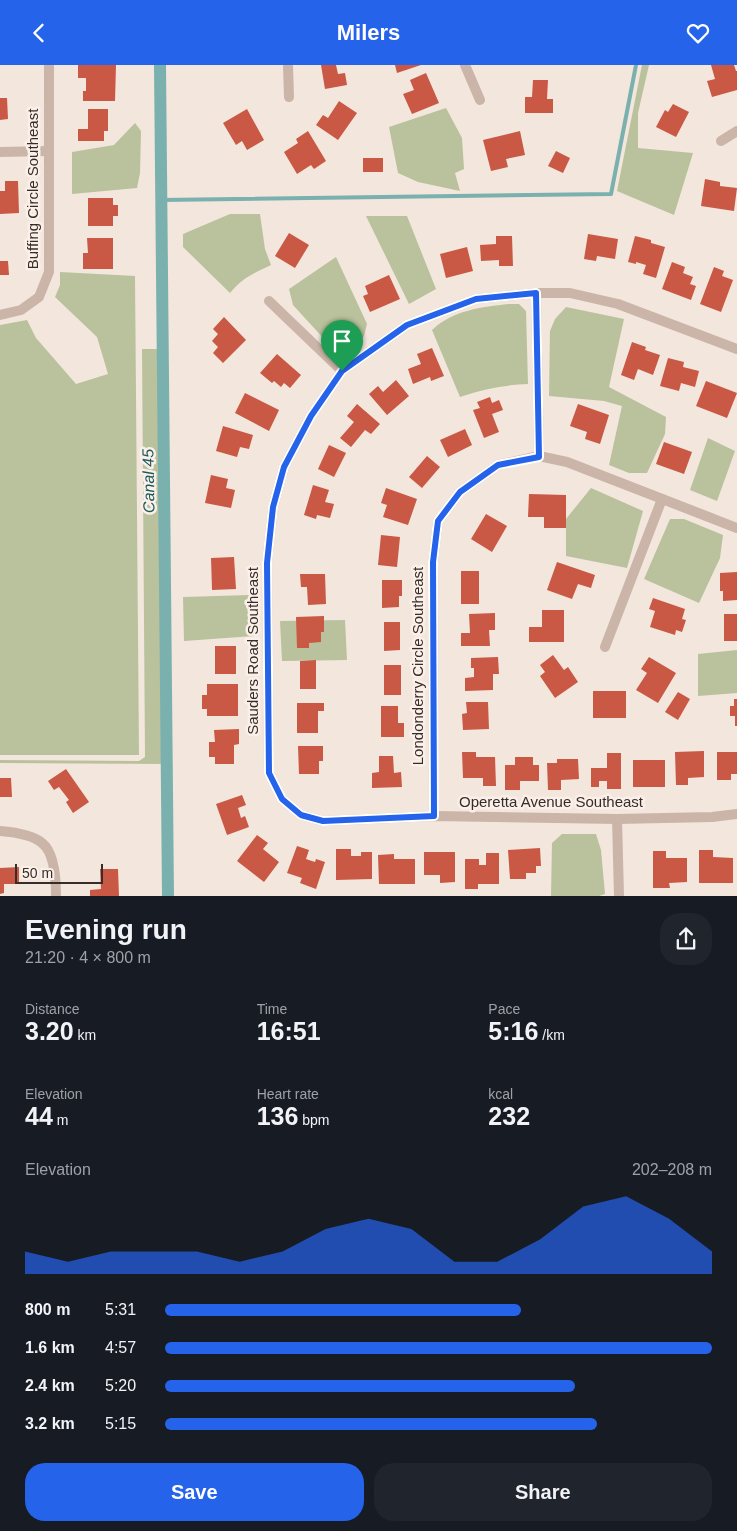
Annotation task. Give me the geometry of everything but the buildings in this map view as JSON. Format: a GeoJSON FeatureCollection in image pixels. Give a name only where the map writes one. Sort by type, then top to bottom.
{"type":"FeatureCollection","features":[{"type":"Feature","properties":{"kind":"street","name":"Buffing Circle Southeast"},"geometry":{"type":"LineString","coordinates":[[0,315],[22,310],[39,297],[49,272],[48,65]]}},
{"type":"Feature","properties":{"kind":"street"},"geometry":{"type":"LineString","coordinates":[[288,65],[289,97]]}},
{"type":"Feature","properties":{"kind":"street"},"geometry":{"type":"LineString","coordinates":[[465,65],[480,100]]}},
{"type":"Feature","properties":{"kind":"street"},"geometry":{"type":"LineString","coordinates":[[721,141],[737,131]]}},
{"type":"Feature","properties":{"kind":"street"},"geometry":{"type":"LineString","coordinates":[[0,152],[48,151]]}},
{"type":"Feature","properties":{"kind":"street"},"geometry":{"type":"LineString","coordinates":[[536,293],[539,457]]}},
{"type":"Feature","properties":{"kind":"street","name":"Sauders Road Southeast"},"geometry":{"type":"LineString","coordinates":[[282,799],[269,773],[267,563],[273,507],[284,467],[311,416],[342,371],[407,325],[476,299],[536,293],[570,293],[618,304],[737,349]]}},
{"type":"Feature","properties":{"kind":"street"},"geometry":{"type":"LineString","coordinates":[[269,301],[342,371]]}},
{"type":"Feature","properties":{"kind":"street","name":"Londonderry Circle Southeast"},"geometry":{"type":"LineString","coordinates":[[434,816],[433,562],[438,521],[460,492],[498,465],[539,457],[567,462],[737,528]]}},
{"type":"Feature","properties":{"kind":"street"},"geometry":{"type":"LineString","coordinates":[[605,647],[662,499]]}},
{"type":"Feature","properties":{"kind":"street","name":"Operetta Avenue Southeast"},"geometry":{"type":"LineString","coordinates":[[282,799],[301,815],[323,821],[434,816],[617,819],[712,817],[737,814]]}},
{"type":"Feature","properties":{"kind":"street"},"geometry":{"type":"LineString","coordinates":[[617,819],[619,896]]}},
{"type":"Feature","properties":{"kind":"street"},"geometry":{"type":"LineString","coordinates":[[0,831],[21,834],[43,843],[52,857],[56,879],[56,896]]}},
{"type":"Feature","properties":{"kind":"green space"},"geometry":{"type":"Polygon","coordinates":[[[642,65],[649,65],[638,113],[638,148],[693,153],[674,215],[617,191],[642,65]]]}},
{"type":"Feature","properties":{"kind":"green space"},"geometry":{"type":"Polygon","coordinates":[[[446,108],[462,138],[464,169],[455,173],[460,191],[418,182],[398,173],[389,127],[446,108]]]}},
{"type":"Feature","properties":{"kind":"green space"},"geometry":{"type":"Polygon","coordinates":[[[135,123],[141,131],[140,173],[137,188],[72,194],[72,152],[114,145],[135,123]]]}},
{"type":"Feature","properties":{"kind":"green space"},"geometry":{"type":"Polygon","coordinates":[[[230,214],[260,214],[265,249],[271,265],[254,273],[230,293],[183,247],[183,234],[230,214]]]}},
{"type":"Feature","properties":{"kind":"green space"},"geometry":{"type":"Polygon","coordinates":[[[366,216],[407,216],[436,289],[409,304],[366,216]]]}},
{"type":"Feature","properties":{"kind":"green space"},"geometry":{"type":"Polygon","coordinates":[[[336,257],[367,324],[364,336],[350,350],[336,352],[293,305],[289,289],[336,257]]]}},
{"type":"Feature","properties":{"kind":"green space"},"geometry":{"type":"Polygon","coordinates":[[[60,272],[135,276],[139,755],[0,755],[0,325],[27,320],[36,338],[76,384],[108,374],[97,337],[55,297],[60,285],[60,272]]]}},
{"type":"Feature","properties":{"kind":"green space"},"geometry":{"type":"Polygon","coordinates":[[[519,304],[526,311],[528,384],[494,388],[460,397],[432,330],[440,323],[458,314],[478,308],[519,304]]]}},
{"type":"Feature","properties":{"kind":"green space"},"geometry":{"type":"Polygon","coordinates":[[[566,307],[624,319],[609,387],[666,417],[665,434],[647,473],[629,473],[609,465],[622,406],[604,401],[549,396],[550,331],[555,319],[566,307]]]}},
{"type":"Feature","properties":{"kind":"green space"},"geometry":{"type":"Polygon","coordinates":[[[142,349],[168,349],[165,764],[0,763],[0,760],[139,761],[145,757],[142,349]]]}},
{"type":"Feature","properties":{"kind":"green space"},"geometry":{"type":"Polygon","coordinates":[[[708,438],[735,451],[717,501],[690,490],[708,438]]]}},
{"type":"Feature","properties":{"kind":"green space"},"geometry":{"type":"Polygon","coordinates":[[[591,488],[643,511],[627,568],[566,556],[566,519],[591,488]]]}},
{"type":"Feature","properties":{"kind":"green space"},"geometry":{"type":"Polygon","coordinates":[[[670,519],[684,519],[723,535],[720,558],[699,603],[644,579],[670,519]]]}},
{"type":"Feature","properties":{"kind":"green space"},"geometry":{"type":"Polygon","coordinates":[[[250,595],[254,636],[184,641],[183,597],[250,595]]]}},
{"type":"Feature","properties":{"kind":"green space"},"geometry":{"type":"Polygon","coordinates":[[[345,620],[347,660],[282,661],[280,621],[345,620]]]}},
{"type":"Feature","properties":{"kind":"green space"},"geometry":{"type":"Polygon","coordinates":[[[737,650],[737,693],[698,696],[698,654],[737,650]]]}},
{"type":"Feature","properties":{"kind":"green space"},"geometry":{"type":"Polygon","coordinates":[[[562,834],[596,834],[601,850],[605,894],[599,896],[551,896],[552,843],[562,834]]]}},
{"type":"Feature","properties":{"kind":"waterway","name":"Canal 45"},"geometry":{"type":"LineString","coordinates":[[160,65],[168,896]]}},
{"type":"Feature","properties":{"kind":"waterway"},"geometry":{"type":"LineString","coordinates":[[161,200],[611,194],[636,65]]}},
{"type":"Feature","properties":{"kind":"route"},"geometry":{"type":"LineString","coordinates":[[536,293],[539,457],[498,465],[460,492],[438,521],[433,562],[434,816],[323,821],[301,815],[282,799],[269,773],[267,563],[273,507],[284,467],[311,416],[342,371],[407,325],[476,299],[536,293]]}}]}
